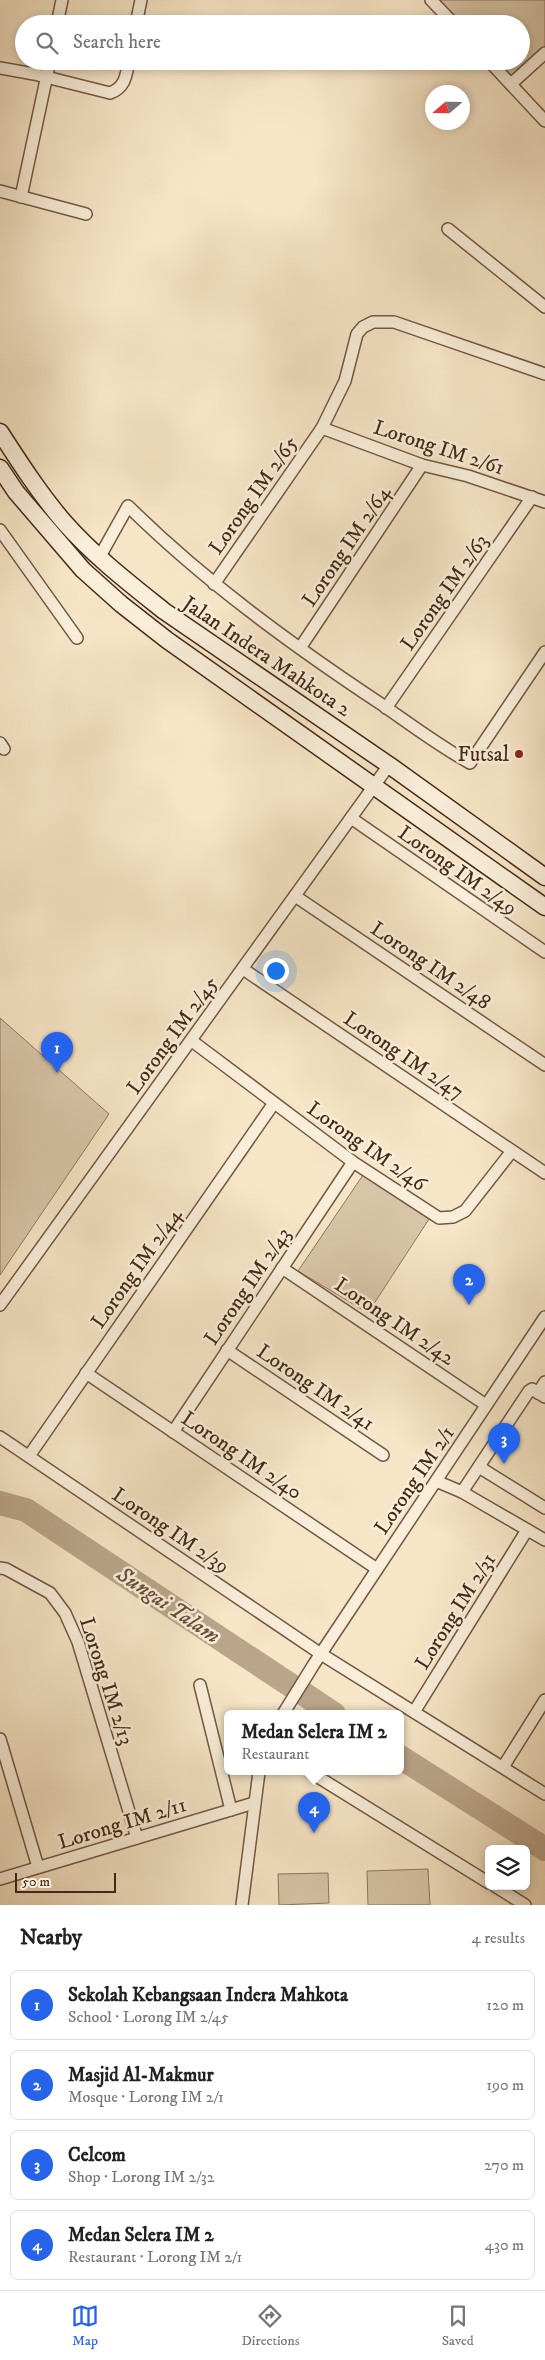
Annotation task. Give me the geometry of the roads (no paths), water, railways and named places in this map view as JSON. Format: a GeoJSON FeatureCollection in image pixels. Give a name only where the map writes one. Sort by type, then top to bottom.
{"type":"FeatureCollection","features":[{"type":"Feature","properties":{"kind":"street"},"geometry":{"type":"LineString","coordinates":[[59,15],[62,0]]}},
{"type":"Feature","properties":{"kind":"street"},"geometry":{"type":"LineString","coordinates":[[138,15],[140,0]]}},
{"type":"Feature","properties":{"kind":"street"},"geometry":{"type":"LineString","coordinates":[[431,0],[445,15]]}},
{"type":"Feature","properties":{"kind":"street"},"geometry":{"type":"LineString","coordinates":[[530,67],[545,53]]}},
{"type":"Feature","properties":{"kind":"street"},"geometry":{"type":"LineString","coordinates":[[0,68],[110,93],[117,91],[125,82],[127,70]]}},
{"type":"Feature","properties":{"kind":"street"},"geometry":{"type":"LineString","coordinates":[[21,197],[48,70]]}},
{"type":"Feature","properties":{"kind":"street"},"geometry":{"type":"LineString","coordinates":[[498,70],[545,121]]}},
{"type":"Feature","properties":{"kind":"street"},"geometry":{"type":"LineString","coordinates":[[511,84],[526,70]]}},
{"type":"Feature","properties":{"kind":"street"},"geometry":{"type":"LineString","coordinates":[[0,191],[86,214]]}},
{"type":"Feature","properties":{"kind":"street"},"geometry":{"type":"LineString","coordinates":[[448,229],[545,307]]}},
{"type":"Feature","properties":{"kind":"street","name":"Lorong IM 2/65"},"geometry":{"type":"LineString","coordinates":[[214,584],[322,428],[345,381],[357,334],[363,327],[373,322],[394,322],[545,374]]}},
{"type":"Feature","properties":{"kind":"street","name":"Lorong IM 2/61"},"geometry":{"type":"LineString","coordinates":[[322,428],[422,465],[468,476],[545,502]]}},
{"type":"Feature","properties":{"kind":"street","name":"Jalan Indera Mahkota 2"},"geometry":{"type":"LineString","coordinates":[[0,432],[43,496],[65,523],[99,558],[164,612],[389,765],[545,877]]}},
{"type":"Feature","properties":{"kind":"street","name":"Lorong IM 2/64"},"geometry":{"type":"LineString","coordinates":[[300,648],[422,465]]}},
{"type":"Feature","properties":{"kind":"street","name":"Jalan Indera Mahkota 2"},"geometry":{"type":"LineString","coordinates":[[0,468],[16,492],[83,570],[121,604],[167,640],[545,907]]}},
{"type":"Feature","properties":{"kind":"street","name":"Lorong IM 2/63"},"geometry":{"type":"LineString","coordinates":[[386,708],[532,497]]}},
{"type":"Feature","properties":{"kind":"street"},"geometry":{"type":"LineString","coordinates":[[99,558],[128,506],[165,542],[214,584],[300,648],[386,708],[470,763],[545,652]]}},
{"type":"Feature","properties":{"kind":"street"},"geometry":{"type":"LineString","coordinates":[[0,530],[77,638]]}},
{"type":"Feature","properties":{"kind":"street","name":"Lorong IM 2/45"},"geometry":{"type":"LineString","coordinates":[[0,1305],[389,765]]}},
{"type":"Feature","properties":{"kind":"street","name":"Lorong IM 2/49"},"geometry":{"type":"LineString","coordinates":[[351,818],[545,952]]}},
{"type":"Feature","properties":{"kind":"street","name":"Lorong IM 2/48"},"geometry":{"type":"LineString","coordinates":[[295,896],[545,1065]]}},
{"type":"Feature","properties":{"kind":"street","name":"Lorong IM 2/47"},"geometry":{"type":"LineString","coordinates":[[243,969],[545,1173]]}},
{"type":"Feature","properties":{"kind":"street","name":"Lorong IM 2/46"},"geometry":{"type":"LineString","coordinates":[[192,1041],[353,1162],[439,1218],[453,1217],[466,1211],[512,1151]]}},
{"type":"Feature","properties":{"kind":"street","name":"Lorong IM 2/44"},"geometry":{"type":"LineString","coordinates":[[29,1456],[274,1103]]}},
{"type":"Feature","properties":{"kind":"street","name":"Lorong IM 2/43"},"geometry":{"type":"LineString","coordinates":[[173,1432],[353,1162]]}},
{"type":"Feature","properties":{"kind":"street","name":"Lorong IM 2/42"},"geometry":{"type":"LineString","coordinates":[[282,1268],[486,1406]]}},
{"type":"Feature","properties":{"kind":"street","name":"Lorong IM 2/1"},"geometry":{"type":"LineString","coordinates":[[286,1710],[545,1317]]}},
{"type":"Feature","properties":{"kind":"street","name":"Lorong IM 2/41"},"geometry":{"type":"LineString","coordinates":[[227,1350],[383,1455]]}},
{"type":"Feature","properties":{"kind":"street","name":"Lorong IM 2/40"},"geometry":{"type":"LineString","coordinates":[[86,1372],[377,1570]]}},
{"type":"Feature","properties":{"kind":"street"},"geometry":{"type":"LineString","coordinates":[[462,1492],[529,1391],[532,1389],[541,1395],[545,1382]]}},
{"type":"Feature","properties":{"kind":"street","name":"Lorong IM 2/39"},"geometry":{"type":"LineString","coordinates":[[0,1437],[318,1659],[414,1712],[545,1794]]}},
{"type":"Feature","properties":{"kind":"street"},"geometry":{"type":"LineString","coordinates":[[479,1467],[545,1508]]}},
{"type":"Feature","properties":{"kind":"street"},"geometry":{"type":"LineString","coordinates":[[436,1482],[462,1492],[528,1530],[544,1537]]}},
{"type":"Feature","properties":{"kind":"street","name":"Lorong IM 2/31"},"geometry":{"type":"LineString","coordinates":[[414,1712],[528,1530]]}},
{"type":"Feature","properties":{"kind":"street","name":"Lorong IM 2/13"},"geometry":{"type":"LineString","coordinates":[[0,1568],[6,1569],[50,1593],[65,1613],[78,1642],[137,1838]]}},
{"type":"Feature","properties":{"kind":"street"},"geometry":{"type":"LineString","coordinates":[[200,1685],[231,1810]]}},
{"type":"Feature","properties":{"kind":"street"},"geometry":{"type":"LineString","coordinates":[[503,1766],[545,1700]]}},
{"type":"Feature","properties":{"kind":"street"},"geometry":{"type":"LineString","coordinates":[[0,1739],[38,1867]]}},
{"type":"Feature","properties":{"kind":"street"},"geometry":{"type":"LineString","coordinates":[[242,1905],[259,1775]]}},
{"type":"Feature","properties":{"kind":"street"},"geometry":{"type":"LineString","coordinates":[[315,1775],[485,1881]]}},
{"type":"Feature","properties":{"kind":"street","name":"Lorong IM 2/11"},"geometry":{"type":"LineString","coordinates":[[0,1879],[254,1803]]}},
{"type":"Feature","properties":{"kind":"street"},"geometry":{"type":"LineString","coordinates":[[501,1890],[525,1905]]}},
{"type":"Feature","properties":{"kind":"waterway","name":"Sungai Talam"},"geometry":{"type":"LineString","coordinates":[[0,1503],[26,1510],[328,1710]]}},
{"type":"Feature","properties":{"kind":"waterway","name":"Sungai Talam"},"geometry":{"type":"LineString","coordinates":[[404,1760],[545,1849]]}},
{"type":"Feature","properties":{"kind":"place","name":"Futsal"},"geometry":{"type":"Point","coordinates":[519,754]}},
{"type":"Feature","properties":{"kind":"place","name":"Sekolah Kebangsaan Indera Mahkota"},"geometry":{"type":"Point","coordinates":[57,1073]}},
{"type":"Feature","properties":{"kind":"place","name":"Masjid Al-Makmur"},"geometry":{"type":"Point","coordinates":[469,1305]}},
{"type":"Feature","properties":{"kind":"place","name":"Celcom"},"geometry":{"type":"Point","coordinates":[504,1464]}},
{"type":"Feature","properties":{"kind":"place","name":"Medan Selera IM 2"},"geometry":{"type":"Point","coordinates":[314,1833]}}]}
